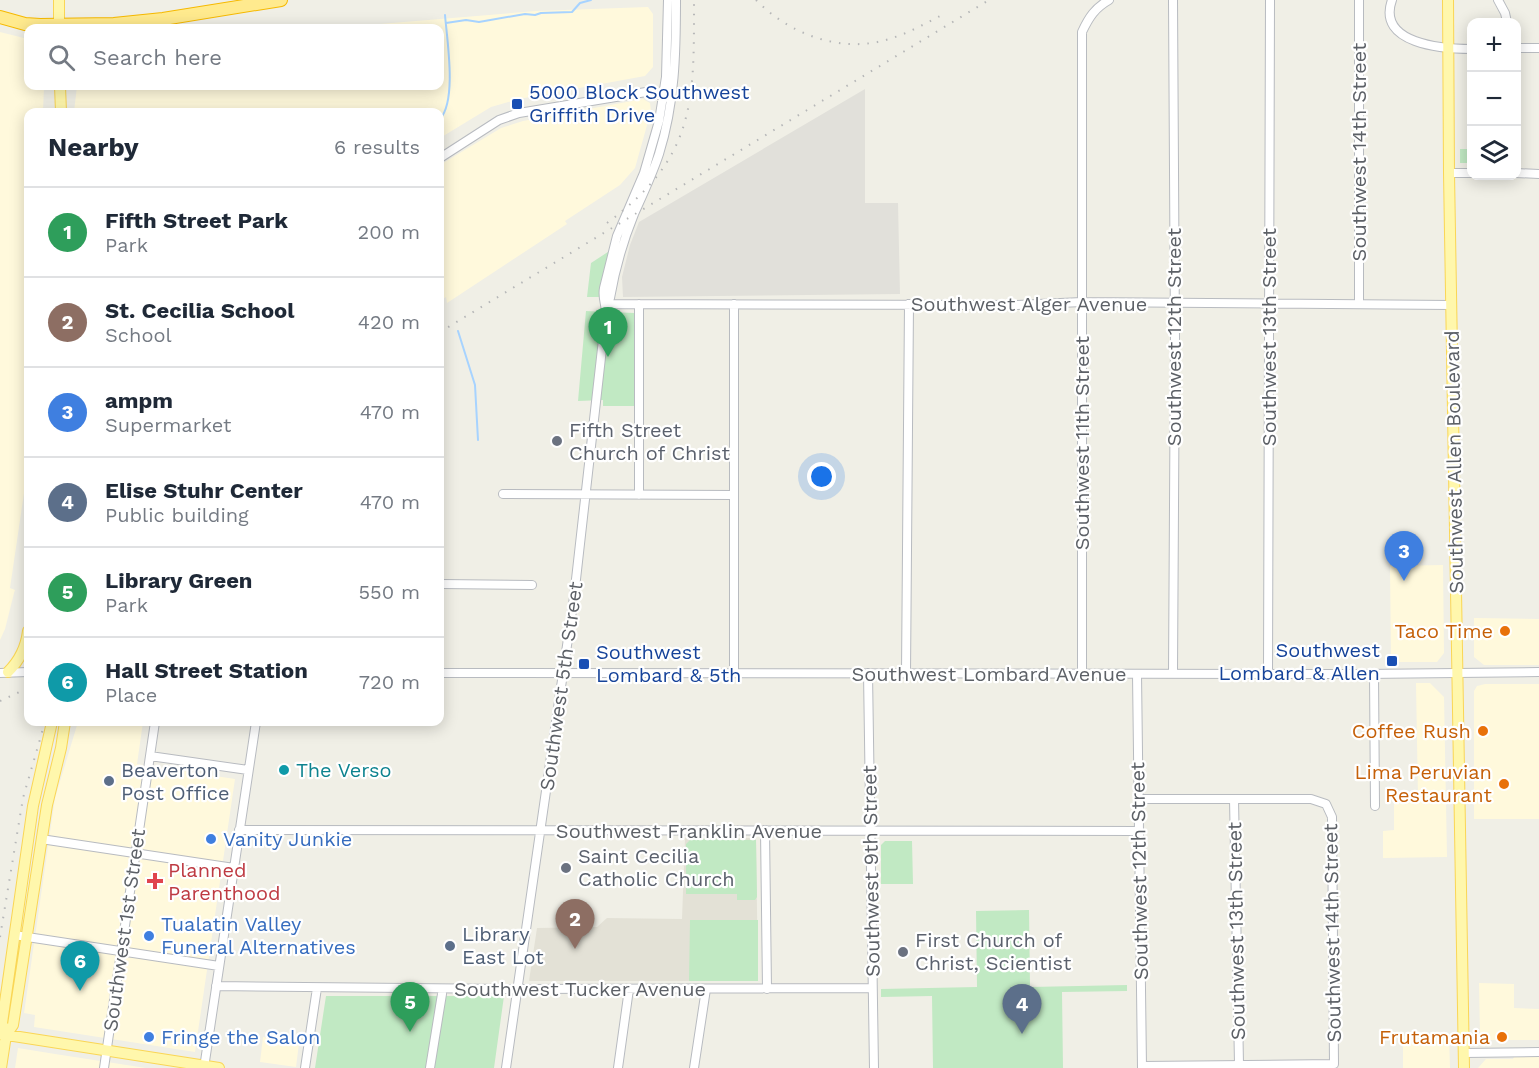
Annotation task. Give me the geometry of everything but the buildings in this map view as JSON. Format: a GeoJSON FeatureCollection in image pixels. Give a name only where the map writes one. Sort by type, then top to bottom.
{"type":"FeatureCollection","features":[{"type":"Feature","properties":{"kind":"highway"},"geometry":{"type":"LineString","coordinates":[[118,24],[281,0]]}},
{"type":"Feature","properties":{"kind":"highway"},"geometry":{"type":"LineString","coordinates":[[0,17],[25,24]]}},
{"type":"Feature","properties":{"kind":"main road"},"geometry":{"type":"LineString","coordinates":[[59,0],[59,24]]}},
{"type":"Feature","properties":{"kind":"main road","name":"Southwest Allen Boulevard"},"geometry":{"type":"LineString","coordinates":[[1448,0],[1464,1068]]}},
{"type":"Feature","properties":{"kind":"main road"},"geometry":{"type":"LineString","coordinates":[[60,90],[61,108]]}},
{"type":"Feature","properties":{"kind":"main road"},"geometry":{"type":"LineString","coordinates":[[4,673],[24,651]]}},
{"type":"Feature","properties":{"kind":"main road"},"geometry":{"type":"LineString","coordinates":[[1,1068],[2,1023],[14,934],[33,806],[51,726]]}},
{"type":"Feature","properties":{"kind":"main road"},"geometry":{"type":"LineString","coordinates":[[3,1034],[13,1025],[50,786],[65,727]]}},
{"type":"Feature","properties":{"kind":"main road"},"geometry":{"type":"LineString","coordinates":[[3,1034],[219,1068]]}},
{"type":"Feature","properties":{"kind":"street","name":"Southwest 5th Street"},"geometry":{"type":"LineString","coordinates":[[668,0],[668,97]]}},
{"type":"Feature","properties":{"kind":"street","name":"Southwest 5th Street"},"geometry":{"type":"LineString","coordinates":[[506,1068],[564,673],[606,304],[603,297],[612,250],[647,164],[668,97],[676,56],[676,0]]}},
{"type":"Feature","properties":{"kind":"street","name":"Southwest 11th Street"},"geometry":{"type":"LineString","coordinates":[[1082,674],[1082,32],[1089,16],[1109,0]]}},
{"type":"Feature","properties":{"kind":"street","name":"Southwest 12th Street"},"geometry":{"type":"LineString","coordinates":[[1173,0],[1175,303],[1173,674]]}},
{"type":"Feature","properties":{"kind":"street","name":"Southwest 13th Street"},"geometry":{"type":"LineString","coordinates":[[1268,674],[1270,0]]}},
{"type":"Feature","properties":{"kind":"street","name":"Southwest 14th Street"},"geometry":{"type":"LineString","coordinates":[[1359,0],[1359,304]]}},
{"type":"Feature","properties":{"kind":"street"},"geometry":{"type":"LineString","coordinates":[[1392,0],[1390,20],[1398,32],[1412,40],[1449,49],[1467,49]]}},
{"type":"Feature","properties":{"kind":"street"},"geometry":{"type":"LineString","coordinates":[[1498,0],[1506,18]]}},
{"type":"Feature","properties":{"kind":"street"},"geometry":{"type":"LineString","coordinates":[[1521,48],[1539,48]]}},
{"type":"Feature","properties":{"kind":"street"},"geometry":{"type":"LineString","coordinates":[[444,155],[500,120],[519,113],[646,92],[668,97]]}},
{"type":"Feature","properties":{"kind":"street"},"geometry":{"type":"LineString","coordinates":[[1449,173],[1467,173]]}},
{"type":"Feature","properties":{"kind":"street"},"geometry":{"type":"LineString","coordinates":[[1521,173],[1539,174]]}},
{"type":"Feature","properties":{"kind":"street","name":"Southwest Alger Avenue"},"geometry":{"type":"LineString","coordinates":[[606,304],[1017,305],[1082,302],[1451,305]]}},
{"type":"Feature","properties":{"kind":"street"},"geometry":{"type":"LineString","coordinates":[[639,304],[639,495]]}},
{"type":"Feature","properties":{"kind":"street"},"geometry":{"type":"LineString","coordinates":[[734,304],[734,673]]}},
{"type":"Feature","properties":{"kind":"street"},"geometry":{"type":"LineString","coordinates":[[906,673],[909,304]]}},
{"type":"Feature","properties":{"kind":"street"},"geometry":{"type":"LineString","coordinates":[[503,494],[734,495]]}},
{"type":"Feature","properties":{"kind":"street"},"geometry":{"type":"LineString","coordinates":[[444,584],[532,585]]}},
{"type":"Feature","properties":{"kind":"street"},"geometry":{"type":"LineString","coordinates":[[4,673],[24,672]]}},
{"type":"Feature","properties":{"kind":"street","name":"Southwest Lombard Avenue"},"geometry":{"type":"LineString","coordinates":[[444,673],[1374,674],[1539,672]]}},
{"type":"Feature","properties":{"kind":"street","name":"Southwest 9th Street"},"geometry":{"type":"LineString","coordinates":[[868,673],[874,1068]]}},
{"type":"Feature","properties":{"kind":"street","name":"Southwest 12th Street"},"geometry":{"type":"LineString","coordinates":[[1137,674],[1142,1067]]}},
{"type":"Feature","properties":{"kind":"street"},"geometry":{"type":"LineString","coordinates":[[1374,674],[1376,806]]}},
{"type":"Feature","properties":{"kind":"street","name":"Southwest 1st Street"},"geometry":{"type":"LineString","coordinates":[[104,1068],[154,726]]}},
{"type":"Feature","properties":{"kind":"street"},"geometry":{"type":"LineString","coordinates":[[204,1067],[255,726]]}},
{"type":"Feature","properties":{"kind":"street"},"geometry":{"type":"LineString","coordinates":[[150,756],[248,770]]}},
{"type":"Feature","properties":{"kind":"street"},"geometry":{"type":"LineString","coordinates":[[1138,799],[1234,799]]}},
{"type":"Feature","properties":{"kind":"street","name":"Southwest 13th Street"},"geometry":{"type":"LineString","coordinates":[[1234,799],[1239,1064]]}},
{"type":"Feature","properties":{"kind":"street","name":"Southwest 14th Street"},"geometry":{"type":"LineString","coordinates":[[1234,799],[1311,799],[1326,804],[1332,817],[1334,1064],[1239,1064]]}},
{"type":"Feature","properties":{"kind":"street","name":"Southwest Franklin Avenue"},"geometry":{"type":"LineString","coordinates":[[239,830],[1139,831]]}},
{"type":"Feature","properties":{"kind":"street"},"geometry":{"type":"LineString","coordinates":[[765,830],[767,989]]}},
{"type":"Feature","properties":{"kind":"street"},"geometry":{"type":"LineString","coordinates":[[41,839],[234,868]]}},
{"type":"Feature","properties":{"kind":"street"},"geometry":{"type":"LineString","coordinates":[[14,934],[219,966]]}},
{"type":"Feature","properties":{"kind":"street","name":"Southwest Tucker Avenue"},"geometry":{"type":"LineString","coordinates":[[216,986],[406,989],[873,988]]}},
{"type":"Feature","properties":{"kind":"street"},"geometry":{"type":"LineString","coordinates":[[305,1068],[317,988]]}},
{"type":"Feature","properties":{"kind":"street"},"geometry":{"type":"LineString","coordinates":[[618,1068],[629,989]]}},
{"type":"Feature","properties":{"kind":"street"},"geometry":{"type":"LineString","coordinates":[[694,1068],[706,989]]}},
{"type":"Feature","properties":{"kind":"street"},"geometry":{"type":"LineString","coordinates":[[430,1068],[442,994]]}},
{"type":"Feature","properties":{"kind":"street"},"geometry":{"type":"LineString","coordinates":[[1464,1053],[1539,1052]]}},
{"type":"Feature","properties":{"kind":"street"},"geometry":{"type":"LineString","coordinates":[[1142,1067],[1239,1064]]}},
{"type":"Feature","properties":{"kind":"shaded area"},"geometry":{"type":"Polygon","coordinates":[[[648,7],[653,14],[653,67],[645,76],[519,99],[491,107],[444,136],[444,108],[74,108],[77,90],[444,90],[444,24],[379,24],[536,11],[648,7]]]}},
{"type":"Feature","properties":{"kind":"shaded area"},"geometry":{"type":"Polygon","coordinates":[[[0,32],[24,38],[24,90],[44,90],[43,108],[24,108],[24,493],[10,588],[15,590],[0,640],[0,32]]]}},
{"type":"Feature","properties":{"kind":"shaded area"},"geometry":{"type":"Polygon","coordinates":[[[865,89],[865,203],[898,203],[900,294],[623,297],[622,277],[630,245],[639,222],[865,89]]]}},
{"type":"Feature","properties":{"kind":"shaded area"},"geometry":{"type":"Polygon","coordinates":[[[643,99],[650,103],[651,111],[635,168],[620,185],[565,221],[567,224],[447,303],[446,297],[444,298],[444,163],[501,128],[523,121],[643,99]]]}},
{"type":"Feature","properties":{"kind":"shaded area"},"geometry":{"type":"Polygon","coordinates":[[[1443,565],[1444,653],[1437,662],[1391,662],[1390,566],[1443,565]]]}},
{"type":"Feature","properties":{"kind":"shaded area"},"geometry":{"type":"Polygon","coordinates":[[[1474,618],[1539,619],[1539,665],[1484,665],[1474,657],[1474,618]]]}},
{"type":"Feature","properties":{"kind":"shaded area"},"geometry":{"type":"Polygon","coordinates":[[[1416,683],[1430,683],[1444,697],[1447,857],[1383,858],[1383,831],[1394,830],[1394,799],[1418,798],[1416,683]]]}},
{"type":"Feature","properties":{"kind":"shaded area"},"geometry":{"type":"Polygon","coordinates":[[[1485,684],[1539,684],[1539,819],[1474,819],[1474,691],[1477,686],[1485,684]]]}},
{"type":"Feature","properties":{"kind":"shaded area"},"geometry":{"type":"Polygon","coordinates":[[[77,726],[142,726],[137,764],[235,779],[195,1052],[34,1027],[35,1015],[24,1013],[55,798],[77,726]]]}},
{"type":"Feature","properties":{"kind":"shaded area"},"geometry":{"type":"Polygon","coordinates":[[[685,838],[756,838],[758,981],[529,981],[537,928],[597,927],[607,918],[682,919],[685,838]]]}},
{"type":"Feature","properties":{"kind":"shaded area"},"geometry":{"type":"Polygon","coordinates":[[[1479,983],[1514,984],[1514,1008],[1539,1009],[1539,1040],[1486,1040],[1480,1034],[1479,983]]]}},
{"type":"Feature","properties":{"kind":"shaded area"},"geometry":{"type":"Polygon","coordinates":[[[1449,1035],[1450,1068],[1403,1068],[1403,1036],[1449,1035]]]}},
{"type":"Feature","properties":{"kind":"shaded area"},"geometry":{"type":"Polygon","coordinates":[[[263,1037],[299,1043],[296,1067],[260,1062],[263,1037]]]}},
{"type":"Feature","properties":{"kind":"shaded area"},"geometry":{"type":"Polygon","coordinates":[[[18,1048],[55,1054],[146,1068],[15,1068],[18,1048]]]}},
{"type":"Feature","properties":{"kind":"shaded area"},"geometry":{"type":"Polygon","coordinates":[[[1514,1057],[1539,1057],[1539,1068],[1478,1068],[1486,1059],[1513,1059],[1514,1057]]]}},
{"type":"Feature","properties":{"kind":"green space"},"geometry":{"type":"Polygon","coordinates":[[[1460,149],[1467,149],[1467,163],[1460,163],[1460,149]]]}},
{"type":"Feature","properties":{"kind":"green space"},"geometry":{"type":"Polygon","coordinates":[[[614,248],[615,297],[587,297],[591,263],[614,248]]]}},
{"type":"Feature","properties":{"kind":"green space"},"geometry":{"type":"Polygon","coordinates":[[[586,311],[634,313],[634,406],[603,406],[603,400],[578,401],[586,311]]]}},
{"type":"Feature","properties":{"kind":"green space"},"geometry":{"type":"Polygon","coordinates":[[[691,839],[756,840],[757,897],[755,900],[737,900],[737,894],[686,894],[686,844],[691,839]]]}},
{"type":"Feature","properties":{"kind":"green space"},"geometry":{"type":"Polygon","coordinates":[[[885,841],[912,841],[913,884],[881,884],[881,845],[885,841]]]}},
{"type":"Feature","properties":{"kind":"green space"},"geometry":{"type":"Polygon","coordinates":[[[1029,910],[1030,987],[1127,985],[1127,991],[1062,992],[1063,1068],[933,1068],[932,996],[881,997],[881,989],[977,987],[976,911],[1029,910]]]}},
{"type":"Feature","properties":{"kind":"green space"},"geometry":{"type":"Polygon","coordinates":[[[690,920],[758,920],[758,981],[689,981],[690,920]]]}},
{"type":"Feature","properties":{"kind":"green space"},"geometry":{"type":"Polygon","coordinates":[[[326,996],[504,996],[494,1068],[315,1068],[326,996]]]}},
{"type":"Feature","properties":{"kind":"waterway"},"geometry":{"type":"LineString","coordinates":[[446,23],[466,20],[479,22],[525,14],[572,12],[580,3],[591,0]]}},
{"type":"Feature","properties":{"kind":"waterway"},"geometry":{"type":"LineString","coordinates":[[444,112],[450,84],[445,15]]}},
{"type":"Feature","properties":{"kind":"waterway"},"geometry":{"type":"LineString","coordinates":[[458,331],[475,385],[478,440]]}},
{"type":"Feature","properties":{"kind":"railway"},"geometry":{"type":"LineString","coordinates":[[607,223],[636,199],[658,175],[674,150],[684,125],[693,69],[694,0]]}},
{"type":"Feature","properties":{"kind":"railway"},"geometry":{"type":"LineString","coordinates":[[756,0],[785,23],[801,32],[837,43],[874,43],[911,31],[942,15]]}},
{"type":"Feature","properties":{"kind":"railway"},"geometry":{"type":"LineString","coordinates":[[444,330],[989,0]]}},
{"type":"Feature","properties":{"kind":"railway"},"geometry":{"type":"LineString","coordinates":[[0,701],[24,690]]}},
{"type":"Feature","properties":{"kind":"railway"},"geometry":{"type":"LineString","coordinates":[[0,937],[23,798],[44,726]]}},
{"type":"Feature","properties":{"kind":"place","name":"5000 Block Southwest Griffith Drive"},"geometry":{"type":"Point","coordinates":[517,104]}},
{"type":"Feature","properties":{"kind":"place","name":"Fifth Street Park"},"geometry":{"type":"Point","coordinates":[608,357]}},
{"type":"Feature","properties":{"kind":"place","name":"Fifth Street Church of Christ"},"geometry":{"type":"Point","coordinates":[557,441]}},
{"type":"Feature","properties":{"kind":"place","name":"ampm"},"geometry":{"type":"Point","coordinates":[1404,581]}},
{"type":"Feature","properties":{"kind":"place","name":"Taco Time"},"geometry":{"type":"Point","coordinates":[1505,631]}},
{"type":"Feature","properties":{"kind":"place","name":"Southwest Lombard & Allen"},"geometry":{"type":"Point","coordinates":[1392,661]}},
{"type":"Feature","properties":{"kind":"place","name":"Southwest Lombard & 5th"},"geometry":{"type":"Point","coordinates":[584,664]}},
{"type":"Feature","properties":{"kind":"place","name":"Coffee Rush"},"geometry":{"type":"Point","coordinates":[1483,731]}},
{"type":"Feature","properties":{"kind":"place","name":"The Verso"},"geometry":{"type":"Point","coordinates":[284,770]}},
{"type":"Feature","properties":{"kind":"place","name":"Beaverton Post Office"},"geometry":{"type":"Point","coordinates":[109,781]}},
{"type":"Feature","properties":{"kind":"place","name":"Lima Peruvian Restaurant"},"geometry":{"type":"Point","coordinates":[1504,784]}},
{"type":"Feature","properties":{"kind":"place","name":"Vanity Junkie"},"geometry":{"type":"Point","coordinates":[211,839]}},
{"type":"Feature","properties":{"kind":"place","name":"Saint Cecilia Catholic Church"},"geometry":{"type":"Point","coordinates":[566,868]}},
{"type":"Feature","properties":{"kind":"place","name":"Planned Parenthood"},"geometry":{"type":"Point","coordinates":[155,881]}},
{"type":"Feature","properties":{"kind":"place","name":"Tualatin Valley Funeral Alternatives"},"geometry":{"type":"Point","coordinates":[149,936]}},
{"type":"Feature","properties":{"kind":"place","name":"Library East Lot"},"geometry":{"type":"Point","coordinates":[450,946]}},
{"type":"Feature","properties":{"kind":"place","name":"St. Cecilia School"},"geometry":{"type":"Point","coordinates":[575,949]}},
{"type":"Feature","properties":{"kind":"place","name":"First Church of Christ, Scientist"},"geometry":{"type":"Point","coordinates":[903,952]}},
{"type":"Feature","properties":{"kind":"place","name":"Hall Street Station"},"geometry":{"type":"Point","coordinates":[80,991]}},
{"type":"Feature","properties":{"kind":"place","name":"Library Green"},"geometry":{"type":"Point","coordinates":[410,1032]}},
{"type":"Feature","properties":{"kind":"place","name":"Elise Stuhr Center"},"geometry":{"type":"Point","coordinates":[1022,1034]}},
{"type":"Feature","properties":{"kind":"place","name":"Fringe the Salon"},"geometry":{"type":"Point","coordinates":[149,1037]}},
{"type":"Feature","properties":{"kind":"place","name":"Frutamania"},"geometry":{"type":"Point","coordinates":[1502,1037]}}]}
